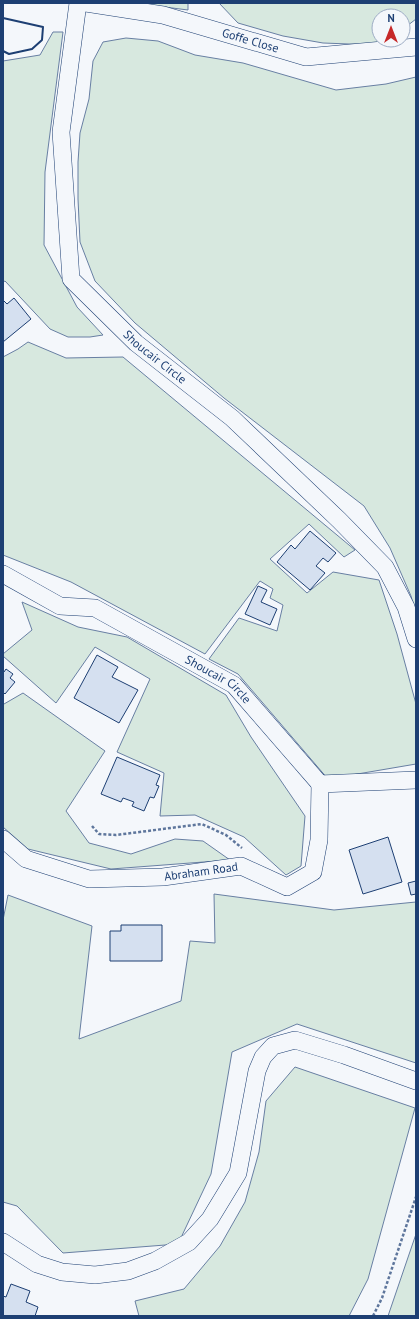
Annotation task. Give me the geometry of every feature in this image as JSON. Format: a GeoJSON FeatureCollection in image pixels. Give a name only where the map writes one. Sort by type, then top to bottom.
{"type":"FeatureCollection","features":[{"type":"Feature","properties":{"kind":"street","name":"Shoucair Circle"},"geometry":{"type":"LineString","coordinates":[[78,3],[61,132],[72,279],[136,343],[232,418],[339,520],[385,567],[406,607],[416,639]]}},
{"type":"Feature","properties":{"kind":"street","name":"Goffe Close"},"geometry":{"type":"LineString","coordinates":[[86,3],[163,15],[306,57],[416,46]]}},
{"type":"Feature","properties":{"kind":"street","name":"Shoucair Circle"},"geometry":{"type":"LineString","coordinates":[[3,574],[60,606],[95,608],[234,686],[320,784]]}},
{"type":"Feature","properties":{"kind":"street"},"geometry":{"type":"LineString","coordinates":[[320,784],[416,780]]}},
{"type":"Feature","properties":{"kind":"street","name":"Abraham Road"},"geometry":{"type":"LineString","coordinates":[[3,839],[26,859],[89,879],[163,877],[241,866],[287,887],[313,872],[319,840],[320,784]]}},
{"type":"Feature","properties":{"kind":"street"},"geometry":{"type":"LineString","coordinates":[[3,1242],[37,1264],[62,1272],[95,1275],[128,1271],[155,1261],[189,1242],[210,1219],[238,1173],[257,1071],[263,1057],[273,1046],[295,1040],[344,1055],[416,1081]]}},
{"type":"Feature","properties":{"kind":"path"},"geometry":{"type":"LineString","coordinates":[[92,826],[99,834],[116,835],[202,824],[226,835],[244,850]]}},
{"type":"Feature","properties":{"kind":"path"},"geometry":{"type":"LineString","coordinates":[[373,1316],[382,1298],[416,1197]]}},
{"type":"Feature","properties":{"kind":"shaded area"},"geometry":{"type":"Polygon","coordinates":[[[133,3],[188,3],[188,10],[133,3]]]}},
{"type":"Feature","properties":{"kind":"shaded area"},"geometry":{"type":"Polygon","coordinates":[[[219,3],[416,3],[416,19],[411,23],[411,8],[371,8],[371,45],[323,43],[283,36],[238,23],[219,3]]]}},
{"type":"Feature","properties":{"kind":"shaded area"},"geometry":{"type":"Polygon","coordinates":[[[53,32],[63,32],[45,172],[44,245],[77,307],[103,335],[90,337],[68,337],[50,329],[5,281],[3,282],[3,61],[40,55],[53,32]]]}},
{"type":"Feature","properties":{"kind":"shaded area"},"geometry":{"type":"Polygon","coordinates":[[[126,38],[158,41],[195,55],[243,63],[336,90],[386,84],[416,77],[416,614],[411,596],[390,548],[364,506],[224,398],[135,323],[95,281],[80,242],[78,162],[80,133],[89,99],[93,61],[103,42],[126,38]]]}},
{"type":"Feature","properties":{"kind":"shaded area"},"geometry":{"type":"Polygon","coordinates":[[[28,342],[66,358],[123,357],[355,550],[344,557],[309,524],[270,559],[307,593],[333,572],[379,580],[397,634],[416,704],[416,764],[328,779],[238,674],[209,659],[239,618],[277,631],[283,605],[270,598],[273,589],[260,581],[205,654],[71,582],[3,555],[3,357],[28,342]]]}},
{"type":"Feature","properties":{"kind":"shaded area"},"geometry":{"type":"Polygon","coordinates":[[[22,602],[78,627],[127,637],[226,695],[251,737],[305,816],[301,866],[286,875],[244,837],[195,815],[160,816],[164,773],[117,752],[150,679],[95,647],[56,703],[3,656],[3,654],[32,630],[22,602]]]}},
{"type":"Feature","properties":{"kind":"shaded area"},"geometry":{"type":"Polygon","coordinates":[[[23,693],[105,751],[66,811],[89,843],[131,854],[175,839],[203,841],[230,860],[111,869],[28,849],[3,827],[3,703],[4,704],[23,693]]]}},
{"type":"Feature","properties":{"kind":"shaded area"},"geometry":{"type":"Polygon","coordinates":[[[214,894],[334,910],[416,902],[416,1063],[297,1024],[232,1052],[211,1174],[178,1244],[63,1253],[17,1206],[3,1202],[3,920],[8,895],[92,926],[79,1039],[181,1001],[190,941],[215,943],[214,894]]]}},
{"type":"Feature","properties":{"kind":"shaded area"},"geometry":{"type":"Polygon","coordinates":[[[295,1067],[415,1108],[368,1279],[349,1316],[139,1316],[135,1301],[184,1289],[220,1246],[245,1202],[259,1152],[266,1101],[295,1067]]]}},
{"type":"Feature","properties":{"kind":"shaded area"},"geometry":{"type":"Polygon","coordinates":[[[416,1234],[416,1316],[388,1316],[416,1234]]]}},
{"type":"Feature","properties":{"kind":"building"},"geometry":{"type":"Polygon","coordinates":[[[14,298],[31,319],[3,342],[3,300],[7,304],[14,298]]]}},
{"type":"Feature","properties":{"kind":"building"},"geometry":{"type":"Polygon","coordinates":[[[310,531],[336,553],[328,562],[323,558],[316,566],[325,573],[310,590],[277,562],[291,545],[295,549],[310,531]]]}},
{"type":"Feature","properties":{"kind":"building"},"geometry":{"type":"Polygon","coordinates":[[[258,586],[267,590],[261,602],[277,609],[270,625],[245,614],[258,586]]]}},
{"type":"Feature","properties":{"kind":"building"},"geometry":{"type":"Polygon","coordinates":[[[97,655],[118,667],[112,677],[138,690],[119,723],[74,698],[97,655]]]}},
{"type":"Feature","properties":{"kind":"building"},"geometry":{"type":"Polygon","coordinates":[[[6,669],[13,674],[10,678],[15,682],[5,694],[3,692],[3,672],[6,669]]]}},
{"type":"Feature","properties":{"kind":"building"},"geometry":{"type":"Polygon","coordinates":[[[117,757],[160,775],[156,785],[159,786],[154,798],[150,797],[144,811],[132,806],[134,802],[123,798],[121,802],[101,794],[117,757]]]}},
{"type":"Feature","properties":{"kind":"building"},"geometry":{"type":"Polygon","coordinates":[[[388,837],[402,882],[363,894],[349,850],[388,837]]]}},
{"type":"Feature","properties":{"kind":"building"},"geometry":{"type":"Polygon","coordinates":[[[416,881],[416,894],[411,895],[408,883],[416,881]]]}},
{"type":"Feature","properties":{"kind":"building"},"geometry":{"type":"Polygon","coordinates":[[[121,925],[162,925],[162,961],[110,961],[110,931],[121,931],[121,925]]]}},
{"type":"Feature","properties":{"kind":"building"},"geometry":{"type":"Polygon","coordinates":[[[11,1284],[30,1291],[26,1302],[38,1307],[35,1316],[3,1316],[3,1296],[6,1297],[11,1284]]]}},
{"type":"Feature","properties":{"kind":"wall"},"geometry":{"type":"LineString","coordinates":[[3,18],[43,27],[42,40],[32,49],[9,54],[3,51]]}}]}
